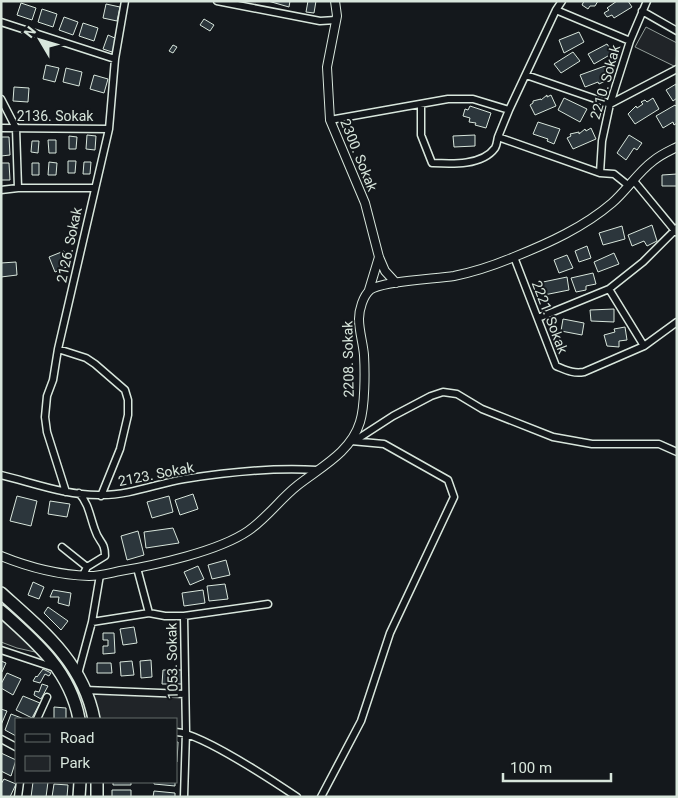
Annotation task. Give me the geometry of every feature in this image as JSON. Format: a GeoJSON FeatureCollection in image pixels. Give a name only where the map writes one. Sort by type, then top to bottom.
{"type":"FeatureCollection","features":[{"type":"Feature","properties":{"kind":"highway"},"geometry":{"type":"LineString","coordinates":[[1,593],[50,638],[78,674],[94,718]]}},
{"type":"Feature","properties":{"kind":"highway"},"geometry":{"type":"LineString","coordinates":[[1,610],[34,640],[58,669],[72,695],[79,718]]}},
{"type":"Feature","properties":{"kind":"highway"},"geometry":{"type":"LineString","coordinates":[[79,797],[80,783]]}},
{"type":"Feature","properties":{"kind":"highway"},"geometry":{"type":"LineString","coordinates":[[96,783],[96,797]]}},
{"type":"Feature","properties":{"kind":"street","name":"2126. Sokak"},"geometry":{"type":"LineString","coordinates":[[66,492],[47,432],[45,417],[47,396],[53,380],[58,349],[94,188],[110,129],[115,59],[125,1]]}},
{"type":"Feature","properties":{"kind":"street"},"geometry":{"type":"LineString","coordinates":[[217,1],[320,21],[336,20]]}},
{"type":"Feature","properties":{"kind":"street","name":"2300. Sokak"},"geometry":{"type":"LineString","coordinates":[[335,1],[336,20],[327,68],[330,120],[365,203],[379,257],[385,271]]}},
{"type":"Feature","properties":{"kind":"street"},"geometry":{"type":"LineString","coordinates":[[421,104],[421,135],[432,162],[444,164],[472,161],[485,157],[495,147],[509,110],[562,1]]}},
{"type":"Feature","properties":{"kind":"street","name":"2210. Sokak"},"geometry":{"type":"LineString","coordinates":[[600,173],[602,141],[610,104],[630,41],[647,1]]}},
{"type":"Feature","properties":{"kind":"street"},"geometry":{"type":"LineString","coordinates":[[556,10],[630,41]]}},
{"type":"Feature","properties":{"kind":"street"},"geometry":{"type":"LineString","coordinates":[[642,11],[677,31]]}},
{"type":"Feature","properties":{"kind":"street"},"geometry":{"type":"LineString","coordinates":[[1,22],[115,59]]}},
{"type":"Feature","properties":{"kind":"street"},"geometry":{"type":"LineString","coordinates":[[526,75],[610,104],[677,69]]}},
{"type":"Feature","properties":{"kind":"street"},"geometry":{"type":"LineString","coordinates":[[1,99],[16,128],[18,188]]}},
{"type":"Feature","properties":{"kind":"street"},"geometry":{"type":"LineString","coordinates":[[330,120],[448,99],[473,99],[509,110]]}},
{"type":"Feature","properties":{"kind":"street","name":"2136. Sokak"},"geometry":{"type":"LineString","coordinates":[[1,128],[110,129]]}},
{"type":"Feature","properties":{"kind":"street"},"geometry":{"type":"LineString","coordinates":[[498,137],[600,173],[614,174],[631,184],[676,230],[643,262],[608,289],[538,318]]}},
{"type":"Feature","properties":{"kind":"street"},"geometry":{"type":"LineString","coordinates":[[369,290],[396,283],[455,276],[514,257],[572,230],[614,202],[652,162],[677,147]]}},
{"type":"Feature","properties":{"kind":"street"},"geometry":{"type":"LineString","coordinates":[[1,190],[18,188],[94,188]]}},
{"type":"Feature","properties":{"kind":"street","name":"2208. Sokak"},"geometry":{"type":"LineString","coordinates":[[1,556],[56,572],[100,575],[137,568],[218,546],[242,535],[257,524],[284,496],[339,454],[351,441],[360,421],[362,409],[364,356],[359,319],[362,302],[369,290],[379,257]]}},
{"type":"Feature","properties":{"kind":"street","name":"2221. Sokak"},"geometry":{"type":"LineString","coordinates":[[514,257],[556,366],[576,373],[584,372],[644,346]]}},
{"type":"Feature","properties":{"kind":"street"},"geometry":{"type":"LineString","coordinates":[[385,271],[396,283]]}},
{"type":"Feature","properties":{"kind":"street"},"geometry":{"type":"LineString","coordinates":[[384,285],[385,271]]}},
{"type":"Feature","properties":{"kind":"street"},"geometry":{"type":"LineString","coordinates":[[375,274],[384,285]]}},
{"type":"Feature","properties":{"kind":"street"},"geometry":{"type":"LineString","coordinates":[[608,289],[644,346],[677,322]]}},
{"type":"Feature","properties":{"kind":"street"},"geometry":{"type":"LineString","coordinates":[[58,349],[86,358],[95,364],[125,390],[128,400],[128,416],[120,449],[101,496]]}},
{"type":"Feature","properties":{"kind":"street"},"geometry":{"type":"LineString","coordinates":[[351,441],[360,438],[414,404],[438,392],[443,392],[457,394],[482,409],[552,438],[592,444],[660,444],[677,452]]}},
{"type":"Feature","properties":{"kind":"street"},"geometry":{"type":"LineString","coordinates":[[321,797],[361,721],[390,632],[454,497],[448,480],[384,444],[351,441]]}},
{"type":"Feature","properties":{"kind":"street","name":"2123. Sokak"},"geometry":{"type":"LineString","coordinates":[[1,475],[66,492],[101,496],[123,494],[183,480],[253,470],[317,470]]}},
{"type":"Feature","properties":{"kind":"street"},"geometry":{"type":"LineString","coordinates":[[79,493],[85,500],[95,532],[105,545],[105,556],[87,567],[83,575]]}},
{"type":"Feature","properties":{"kind":"street"},"geometry":{"type":"LineString","coordinates":[[62,547],[87,567]]}},
{"type":"Feature","properties":{"kind":"street","name":"1053. Sokak"},"geometry":{"type":"LineString","coordinates":[[137,568],[149,613],[165,616],[184,616],[268,604]]}},
{"type":"Feature","properties":{"kind":"street"},"geometry":{"type":"LineString","coordinates":[[78,674],[92,622],[100,575]]}},
{"type":"Feature","properties":{"kind":"street"},"geometry":{"type":"LineString","coordinates":[[92,622],[149,613]]}},
{"type":"Feature","properties":{"kind":"street","name":"1053. Sokak"},"geometry":{"type":"LineString","coordinates":[[184,616],[186,732],[184,797]]}},
{"type":"Feature","properties":{"kind":"street"},"geometry":{"type":"LineString","coordinates":[[1,650],[58,669]]}},
{"type":"Feature","properties":{"kind":"street"},"geometry":{"type":"LineString","coordinates":[[85,690],[185,694]]}},
{"type":"Feature","properties":{"kind":"street"},"geometry":{"type":"LineString","coordinates":[[37,718],[47,697]]}},
{"type":"Feature","properties":{"kind":"street"},"geometry":{"type":"LineString","coordinates":[[178,732],[186,732],[259,773],[296,797]]}},
{"type":"Feature","properties":{"kind":"street"},"geometry":{"type":"LineString","coordinates":[[1,739],[15,746]]}},
{"type":"Feature","properties":{"kind":"street"},"geometry":{"type":"LineString","coordinates":[[18,797],[20,783]]}},
{"type":"Feature","properties":{"kind":"green space"},"geometry":{"type":"Polygon","coordinates":[[[646,27],[677,43],[676,67],[635,47],[646,27]]]}},
{"type":"Feature","properties":{"kind":"green space"},"geometry":{"type":"Polygon","coordinates":[[[1,616],[44,654],[1,642],[1,616]]]}},
{"type":"Feature","properties":{"kind":"green space"},"geometry":{"type":"Polygon","coordinates":[[[85,690],[185,694],[186,732],[178,732],[178,718],[94,718],[85,690]]]}},
{"type":"Feature","properties":{"kind":"building"},"geometry":{"type":"Polygon","coordinates":[[[268,1],[290,1],[289,7],[268,1]]]}},
{"type":"Feature","properties":{"kind":"building"},"geometry":{"type":"Polygon","coordinates":[[[308,1],[316,1],[314,13],[306,12],[308,1]]]}},
{"type":"Feature","properties":{"kind":"building"},"geometry":{"type":"Polygon","coordinates":[[[584,1],[598,1],[595,6],[590,6],[588,9],[582,5],[584,1]]]}},
{"type":"Feature","properties":{"kind":"building"},"geometry":{"type":"Polygon","coordinates":[[[617,1],[628,1],[632,7],[614,18],[612,15],[607,17],[604,13],[609,10],[607,8],[617,1]]]}},
{"type":"Feature","properties":{"kind":"building"},"geometry":{"type":"Polygon","coordinates":[[[21,3],[36,8],[32,20],[17,15],[21,3]]]}},
{"type":"Feature","properties":{"kind":"building"},"geometry":{"type":"Polygon","coordinates":[[[106,4],[120,7],[117,21],[103,18],[106,4]]]}},
{"type":"Feature","properties":{"kind":"building"},"geometry":{"type":"Polygon","coordinates":[[[42,9],[57,14],[53,27],[38,22],[42,9]]]}},
{"type":"Feature","properties":{"kind":"building"},"geometry":{"type":"Polygon","coordinates":[[[64,17],[78,22],[73,35],[59,30],[64,17]]]}},
{"type":"Feature","properties":{"kind":"building"},"geometry":{"type":"Polygon","coordinates":[[[204,19],[214,25],[210,31],[200,25],[204,19]]]}},
{"type":"Feature","properties":{"kind":"building"},"geometry":{"type":"Polygon","coordinates":[[[83,23],[98,28],[94,41],[79,36],[83,23]]]}},
{"type":"Feature","properties":{"kind":"building"},"geometry":{"type":"Polygon","coordinates":[[[579,32],[584,42],[564,53],[559,40],[579,32]]]}},
{"type":"Feature","properties":{"kind":"building"},"geometry":{"type":"Polygon","coordinates":[[[108,35],[117,39],[112,52],[103,49],[108,35]]]}},
{"type":"Feature","properties":{"kind":"building"},"geometry":{"type":"Polygon","coordinates":[[[607,44],[613,53],[594,64],[588,54],[607,44]]]}},
{"type":"Feature","properties":{"kind":"building"},"geometry":{"type":"Polygon","coordinates":[[[173,45],[177,47],[173,53],[169,51],[173,45]]]}},
{"type":"Feature","properties":{"kind":"building"},"geometry":{"type":"Polygon","coordinates":[[[573,52],[580,61],[561,73],[554,64],[573,52]]]}},
{"type":"Feature","properties":{"kind":"building"},"geometry":{"type":"Polygon","coordinates":[[[46,65],[59,68],[55,82],[43,79],[46,65]]]}},
{"type":"Feature","properties":{"kind":"building"},"geometry":{"type":"Polygon","coordinates":[[[605,66],[612,78],[599,84],[598,82],[585,87],[580,75],[605,66]]]}},
{"type":"Feature","properties":{"kind":"building"},"geometry":{"type":"Polygon","coordinates":[[[66,68],[82,72],[79,86],[63,82],[66,68]]]}},
{"type":"Feature","properties":{"kind":"building"},"geometry":{"type":"Polygon","coordinates":[[[94,75],[108,79],[104,93],[90,89],[94,75]]]}},
{"type":"Feature","properties":{"kind":"building"},"geometry":{"type":"Polygon","coordinates":[[[676,84],[677,98],[673,101],[666,90],[676,84]]]}},
{"type":"Feature","properties":{"kind":"building"},"geometry":{"type":"Polygon","coordinates":[[[14,87],[29,88],[28,102],[13,101],[14,87]]]}},
{"type":"Feature","properties":{"kind":"building"},"geometry":{"type":"Polygon","coordinates":[[[547,95],[547,97],[551,95],[556,106],[535,115],[530,105],[533,101],[541,100],[547,95]]]}},
{"type":"Feature","properties":{"kind":"building"},"geometry":{"type":"Polygon","coordinates":[[[564,98],[587,109],[580,122],[558,110],[564,98]]]}},
{"type":"Feature","properties":{"kind":"building"},"geometry":{"type":"Polygon","coordinates":[[[653,98],[659,109],[635,124],[628,114],[636,106],[637,108],[643,104],[641,102],[645,100],[647,102],[653,98]]]}},
{"type":"Feature","properties":{"kind":"building"},"geometry":{"type":"Polygon","coordinates":[[[675,105],[677,107],[677,123],[674,125],[673,122],[663,128],[656,116],[675,105]]]}},
{"type":"Feature","properties":{"kind":"building"},"geometry":{"type":"Polygon","coordinates":[[[470,106],[491,113],[486,128],[469,122],[470,118],[463,116],[465,109],[468,110],[470,106]]]}},
{"type":"Feature","properties":{"kind":"building"},"geometry":{"type":"Polygon","coordinates":[[[538,122],[560,129],[554,144],[547,141],[548,139],[533,134],[538,122]]]}},
{"type":"Feature","properties":{"kind":"building"},"geometry":{"type":"Polygon","coordinates":[[[591,128],[596,139],[573,149],[567,138],[571,136],[570,134],[579,132],[579,134],[585,129],[586,131],[591,128]]]}},
{"type":"Feature","properties":{"kind":"building"},"geometry":{"type":"Polygon","coordinates":[[[87,135],[96,136],[95,150],[86,149],[87,135]]]}},
{"type":"Feature","properties":{"kind":"building"},"geometry":{"type":"Polygon","coordinates":[[[475,135],[475,146],[454,147],[453,136],[475,135]]]}},
{"type":"Feature","properties":{"kind":"building"},"geometry":{"type":"Polygon","coordinates":[[[629,135],[642,143],[637,150],[634,148],[626,160],[617,153],[629,135]]]}},
{"type":"Feature","properties":{"kind":"building"},"geometry":{"type":"Polygon","coordinates":[[[69,136],[77,137],[76,149],[69,149],[69,136]]]}},
{"type":"Feature","properties":{"kind":"building"},"geometry":{"type":"Polygon","coordinates":[[[1,137],[9,137],[10,155],[1,156],[1,137]]]}},
{"type":"Feature","properties":{"kind":"building"},"geometry":{"type":"Polygon","coordinates":[[[48,140],[56,140],[56,153],[49,153],[48,140]]]}},
{"type":"Feature","properties":{"kind":"building"},"geometry":{"type":"Polygon","coordinates":[[[32,141],[39,141],[38,153],[31,152],[32,141]]]}},
{"type":"Feature","properties":{"kind":"building"},"geometry":{"type":"Polygon","coordinates":[[[68,161],[76,161],[75,173],[68,173],[68,161]]]}},
{"type":"Feature","properties":{"kind":"building"},"geometry":{"type":"Polygon","coordinates":[[[49,162],[57,163],[56,175],[48,175],[49,162]]]}},
{"type":"Feature","properties":{"kind":"building"},"geometry":{"type":"Polygon","coordinates":[[[84,162],[91,162],[90,174],[83,174],[84,162]]]}},
{"type":"Feature","properties":{"kind":"building"},"geometry":{"type":"Polygon","coordinates":[[[1,163],[9,163],[10,180],[1,180],[1,163]]]}},
{"type":"Feature","properties":{"kind":"building"},"geometry":{"type":"Polygon","coordinates":[[[32,163],[39,163],[39,175],[32,175],[32,163]]]}},
{"type":"Feature","properties":{"kind":"building"},"geometry":{"type":"Polygon","coordinates":[[[677,174],[677,186],[662,186],[662,175],[677,174]]]}},
{"type":"Feature","properties":{"kind":"building"},"geometry":{"type":"Polygon","coordinates":[[[652,225],[657,241],[647,246],[644,241],[632,246],[628,235],[652,225]]]}},
{"type":"Feature","properties":{"kind":"building"},"geometry":{"type":"Polygon","coordinates":[[[622,226],[625,239],[603,245],[599,233],[622,226]]]}},
{"type":"Feature","properties":{"kind":"building"},"geometry":{"type":"Polygon","coordinates":[[[587,246],[591,258],[579,262],[575,251],[587,246]]]}},
{"type":"Feature","properties":{"kind":"building"},"geometry":{"type":"Polygon","coordinates":[[[64,251],[69,266],[55,272],[49,257],[64,251]]]}},
{"type":"Feature","properties":{"kind":"building"},"geometry":{"type":"Polygon","coordinates":[[[614,253],[619,264],[598,272],[594,262],[614,253]]]}},
{"type":"Feature","properties":{"kind":"building"},"geometry":{"type":"Polygon","coordinates":[[[567,255],[573,268],[559,273],[554,260],[567,255]]]}},
{"type":"Feature","properties":{"kind":"building"},"geometry":{"type":"Polygon","coordinates":[[[16,262],[17,275],[1,277],[1,263],[16,262]]]}},
{"type":"Feature","properties":{"kind":"building"},"geometry":{"type":"Polygon","coordinates":[[[593,273],[596,284],[586,286],[586,290],[576,292],[571,278],[593,273]]]}},
{"type":"Feature","properties":{"kind":"building"},"geometry":{"type":"Polygon","coordinates":[[[567,277],[569,290],[544,295],[543,282],[567,277]]]}},
{"type":"Feature","properties":{"kind":"building"},"geometry":{"type":"Polygon","coordinates":[[[614,309],[614,322],[591,321],[590,310],[614,309]]]}},
{"type":"Feature","properties":{"kind":"building"},"geometry":{"type":"Polygon","coordinates":[[[563,319],[584,323],[582,335],[561,331],[563,319]]]}},
{"type":"Feature","properties":{"kind":"building"},"geometry":{"type":"Polygon","coordinates":[[[625,327],[627,340],[619,341],[619,347],[607,346],[604,335],[615,332],[614,329],[625,327]]]}},
{"type":"Feature","properties":{"kind":"building"},"geometry":{"type":"Polygon","coordinates":[[[193,494],[198,509],[180,515],[175,500],[193,494]]]}},
{"type":"Feature","properties":{"kind":"building"},"geometry":{"type":"Polygon","coordinates":[[[17,496],[37,501],[31,526],[10,521],[17,496]]]}},
{"type":"Feature","properties":{"kind":"building"},"geometry":{"type":"Polygon","coordinates":[[[169,496],[173,512],[152,518],[147,502],[169,496]]]}},
{"type":"Feature","properties":{"kind":"building"},"geometry":{"type":"Polygon","coordinates":[[[50,501],[70,504],[67,517],[48,514],[50,501]]]}},
{"type":"Feature","properties":{"kind":"building"},"geometry":{"type":"Polygon","coordinates":[[[173,528],[179,543],[146,548],[144,532],[173,528]]]}},
{"type":"Feature","properties":{"kind":"building"},"geometry":{"type":"Polygon","coordinates":[[[138,531],[144,555],[127,560],[121,536],[138,531]]]}},
{"type":"Feature","properties":{"kind":"building"},"geometry":{"type":"Polygon","coordinates":[[[226,560],[230,575],[212,579],[208,565],[226,560]]]}},
{"type":"Feature","properties":{"kind":"building"},"geometry":{"type":"Polygon","coordinates":[[[198,566],[204,579],[190,585],[184,572],[198,566]]]}},
{"type":"Feature","properties":{"kind":"building"},"geometry":{"type":"Polygon","coordinates":[[[33,582],[44,587],[39,599],[28,595],[33,582]]]}},
{"type":"Feature","properties":{"kind":"building"},"geometry":{"type":"Polygon","coordinates":[[[225,584],[228,599],[209,601],[207,586],[225,584]]]}},
{"type":"Feature","properties":{"kind":"building"},"geometry":{"type":"Polygon","coordinates":[[[53,590],[71,593],[69,606],[58,603],[59,597],[50,597],[53,590]]]}},
{"type":"Feature","properties":{"kind":"building"},"geometry":{"type":"Polygon","coordinates":[[[203,590],[205,603],[184,606],[182,593],[203,590]]]}},
{"type":"Feature","properties":{"kind":"building"},"geometry":{"type":"Polygon","coordinates":[[[48,607],[68,621],[61,630],[44,613],[48,607]]]}},
{"type":"Feature","properties":{"kind":"building"},"geometry":{"type":"Polygon","coordinates":[[[134,627],[137,643],[123,645],[120,629],[134,627]]]}},
{"type":"Feature","properties":{"kind":"building"},"geometry":{"type":"Polygon","coordinates":[[[103,633],[114,633],[115,653],[103,654],[103,646],[108,646],[108,640],[103,640],[103,633]]]}},
{"type":"Feature","properties":{"kind":"building"},"geometry":{"type":"Polygon","coordinates":[[[151,660],[152,677],[141,678],[140,661],[151,660]]]}},
{"type":"Feature","properties":{"kind":"building"},"geometry":{"type":"Polygon","coordinates":[[[1,661],[6,663],[2,672],[1,672],[1,661]]]}},
{"type":"Feature","properties":{"kind":"building"},"geometry":{"type":"Polygon","coordinates":[[[132,661],[134,675],[121,676],[120,662],[132,661]]]}},
{"type":"Feature","properties":{"kind":"building"},"geometry":{"type":"Polygon","coordinates":[[[97,663],[111,663],[112,673],[97,673],[97,663]]]}},
{"type":"Feature","properties":{"kind":"building"},"geometry":{"type":"Polygon","coordinates":[[[43,669],[51,673],[49,676],[45,674],[40,683],[33,681],[36,676],[43,669]]]}},
{"type":"Feature","properties":{"kind":"building"},"geometry":{"type":"Polygon","coordinates":[[[163,670],[182,670],[182,684],[162,684],[163,670]]]}},
{"type":"Feature","properties":{"kind":"building"},"geometry":{"type":"Polygon","coordinates":[[[7,673],[21,679],[13,695],[1,688],[7,673]]]}},
{"type":"Feature","properties":{"kind":"building"},"geometry":{"type":"Polygon","coordinates":[[[42,684],[48,686],[41,699],[34,695],[35,691],[39,692],[42,684]]]}},
{"type":"Feature","properties":{"kind":"building"},"geometry":{"type":"Polygon","coordinates":[[[23,696],[40,703],[32,718],[16,710],[23,696]]]}},
{"type":"Feature","properties":{"kind":"building"},"geometry":{"type":"Polygon","coordinates":[[[54,707],[66,708],[66,718],[54,718],[54,707]]]}},
{"type":"Feature","properties":{"kind":"building"},"geometry":{"type":"Polygon","coordinates":[[[1,709],[7,711],[1,725],[1,709]]]}},
{"type":"Feature","properties":{"kind":"building"},"geometry":{"type":"Polygon","coordinates":[[[11,714],[21,718],[15,718],[15,735],[5,730],[11,714]]]}},
{"type":"Feature","properties":{"kind":"building"},"geometry":{"type":"Polygon","coordinates":[[[1,753],[15,760],[11,776],[1,771],[1,753]]]}},
{"type":"Feature","properties":{"kind":"building"},"geometry":{"type":"Polygon","coordinates":[[[4,779],[16,784],[10,797],[1,797],[1,784],[4,779]]]}},
{"type":"Feature","properties":{"kind":"building"},"geometry":{"type":"Polygon","coordinates":[[[33,783],[48,783],[46,797],[31,797],[33,783]]]}},
{"type":"Feature","properties":{"kind":"building"},"geometry":{"type":"Polygon","coordinates":[[[113,783],[131,783],[131,785],[113,785],[113,783]]]}},
{"type":"Feature","properties":{"kind":"building"},"geometry":{"type":"Polygon","coordinates":[[[175,783],[175,786],[154,784],[175,783]]]}},
{"type":"Feature","properties":{"kind":"building"},"geometry":{"type":"Polygon","coordinates":[[[54,784],[68,785],[67,797],[52,797],[54,784]]]}},
{"type":"Feature","properties":{"kind":"building"},"geometry":{"type":"Polygon","coordinates":[[[112,790],[131,790],[131,797],[112,797],[112,790]]]}},
{"type":"Feature","properties":{"kind":"building"},"geometry":{"type":"Polygon","coordinates":[[[154,791],[175,793],[175,797],[153,797],[154,791]]]}}]}
